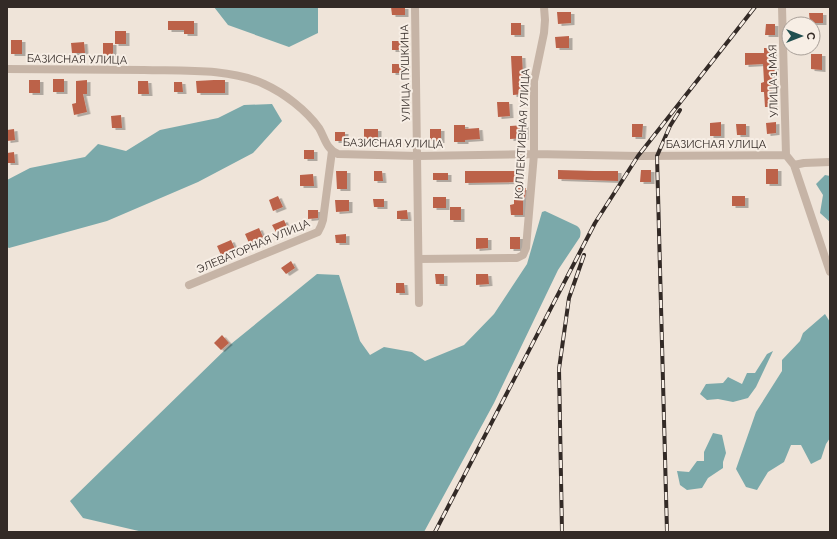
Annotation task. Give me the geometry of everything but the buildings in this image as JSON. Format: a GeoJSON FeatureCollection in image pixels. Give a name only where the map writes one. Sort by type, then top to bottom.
{"type":"FeatureCollection","features":[{"type":"Feature","properties":{"kind":"street","name":"УЛИЦА ПУШКИНА"},"geometry":{"type":"LineString","coordinates":[[415,7],[419,303]]}},
{"type":"Feature","properties":{"kind":"street","name":"КОЛЛЕКТИВНАЯ УЛИЦА"},"geometry":{"type":"LineString","coordinates":[[419,259],[517,258],[523,255],[526,248],[534,154],[534,81],[544,32],[544,7]]}},
{"type":"Feature","properties":{"kind":"street","name":"УЛИЦА 1 МАЯ"},"geometry":{"type":"LineString","coordinates":[[782,7],[786,155]]}},
{"type":"Feature","properties":{"kind":"street","name":"БАЗИСНАЯ УЛИЦА"},"geometry":{"type":"LineString","coordinates":[[7,69],[195,71],[249,79],[265,85],[298,107],[319,128],[332,151],[338,154],[418,156],[534,154],[638,156],[786,155]]}},
{"type":"Feature","properties":{"kind":"street","name":"ЭЛЕВАТОРНАЯ УЛИЦА"},"geometry":{"type":"LineString","coordinates":[[189,285],[318,232],[321,226],[332,151]]}},
{"type":"Feature","properties":{"kind":"street"},"geometry":{"type":"LineString","coordinates":[[786,155],[794,165],[830,272]]}},
{"type":"Feature","properties":{"kind":"street"},"geometry":{"type":"LineString","coordinates":[[794,165],[830,162]]}},
{"type":"Feature","properties":{"kind":"water"},"geometry":{"type":"Polygon","coordinates":[[[214,7],[318,7],[318,33],[289,47],[228,25],[214,7]]]}},
{"type":"Feature","properties":{"kind":"water"},"geometry":{"type":"Polygon","coordinates":[[[272,104],[282,121],[253,153],[198,182],[107,221],[9,248],[7,247],[7,180],[30,168],[85,157],[98,144],[126,151],[160,130],[218,118],[244,105],[272,104]]]}},
{"type":"Feature","properties":{"kind":"water"},"geometry":{"type":"Polygon","coordinates":[[[825,175],[830,176],[830,222],[820,213],[823,195],[816,184],[825,175]]]}},
{"type":"Feature","properties":{"kind":"water"},"geometry":{"type":"Polygon","coordinates":[[[545,211],[577,226],[581,234],[580,237],[558,270],[494,403],[424,532],[143,532],[83,518],[70,501],[231,344],[317,274],[339,275],[360,341],[370,355],[384,347],[412,352],[425,361],[464,345],[494,314],[527,264],[542,212],[545,211]]]}},
{"type":"Feature","properties":{"kind":"water"},"geometry":{"type":"Polygon","coordinates":[[[825,314],[830,322],[830,438],[826,444],[821,459],[811,464],[801,445],[791,445],[784,462],[768,472],[757,490],[746,487],[736,469],[756,412],[782,371],[782,360],[800,341],[803,333],[825,314]]]}},
{"type":"Feature","properties":{"kind":"water"},"geometry":{"type":"Polygon","coordinates":[[[773,351],[756,387],[748,398],[733,402],[718,399],[707,400],[700,394],[706,384],[723,383],[728,377],[742,384],[747,373],[755,373],[767,354],[773,351]]]}},
{"type":"Feature","properties":{"kind":"water"},"geometry":{"type":"Polygon","coordinates":[[[713,433],[722,435],[726,453],[723,468],[708,478],[702,488],[687,490],[680,485],[677,471],[689,472],[697,461],[704,461],[704,452],[713,433]]]}},
{"type":"Feature","properties":{"kind":"railway"},"geometry":{"type":"LineString","coordinates":[[435,532],[595,223],[638,156],[755,7]]}},
{"type":"Feature","properties":{"kind":"railway"},"geometry":{"type":"LineString","coordinates":[[667,532],[657,156],[670,126],[680,110]]}},
{"type":"Feature","properties":{"kind":"railway"},"geometry":{"type":"LineString","coordinates":[[562,532],[559,369],[569,298],[584,255]]}}]}
